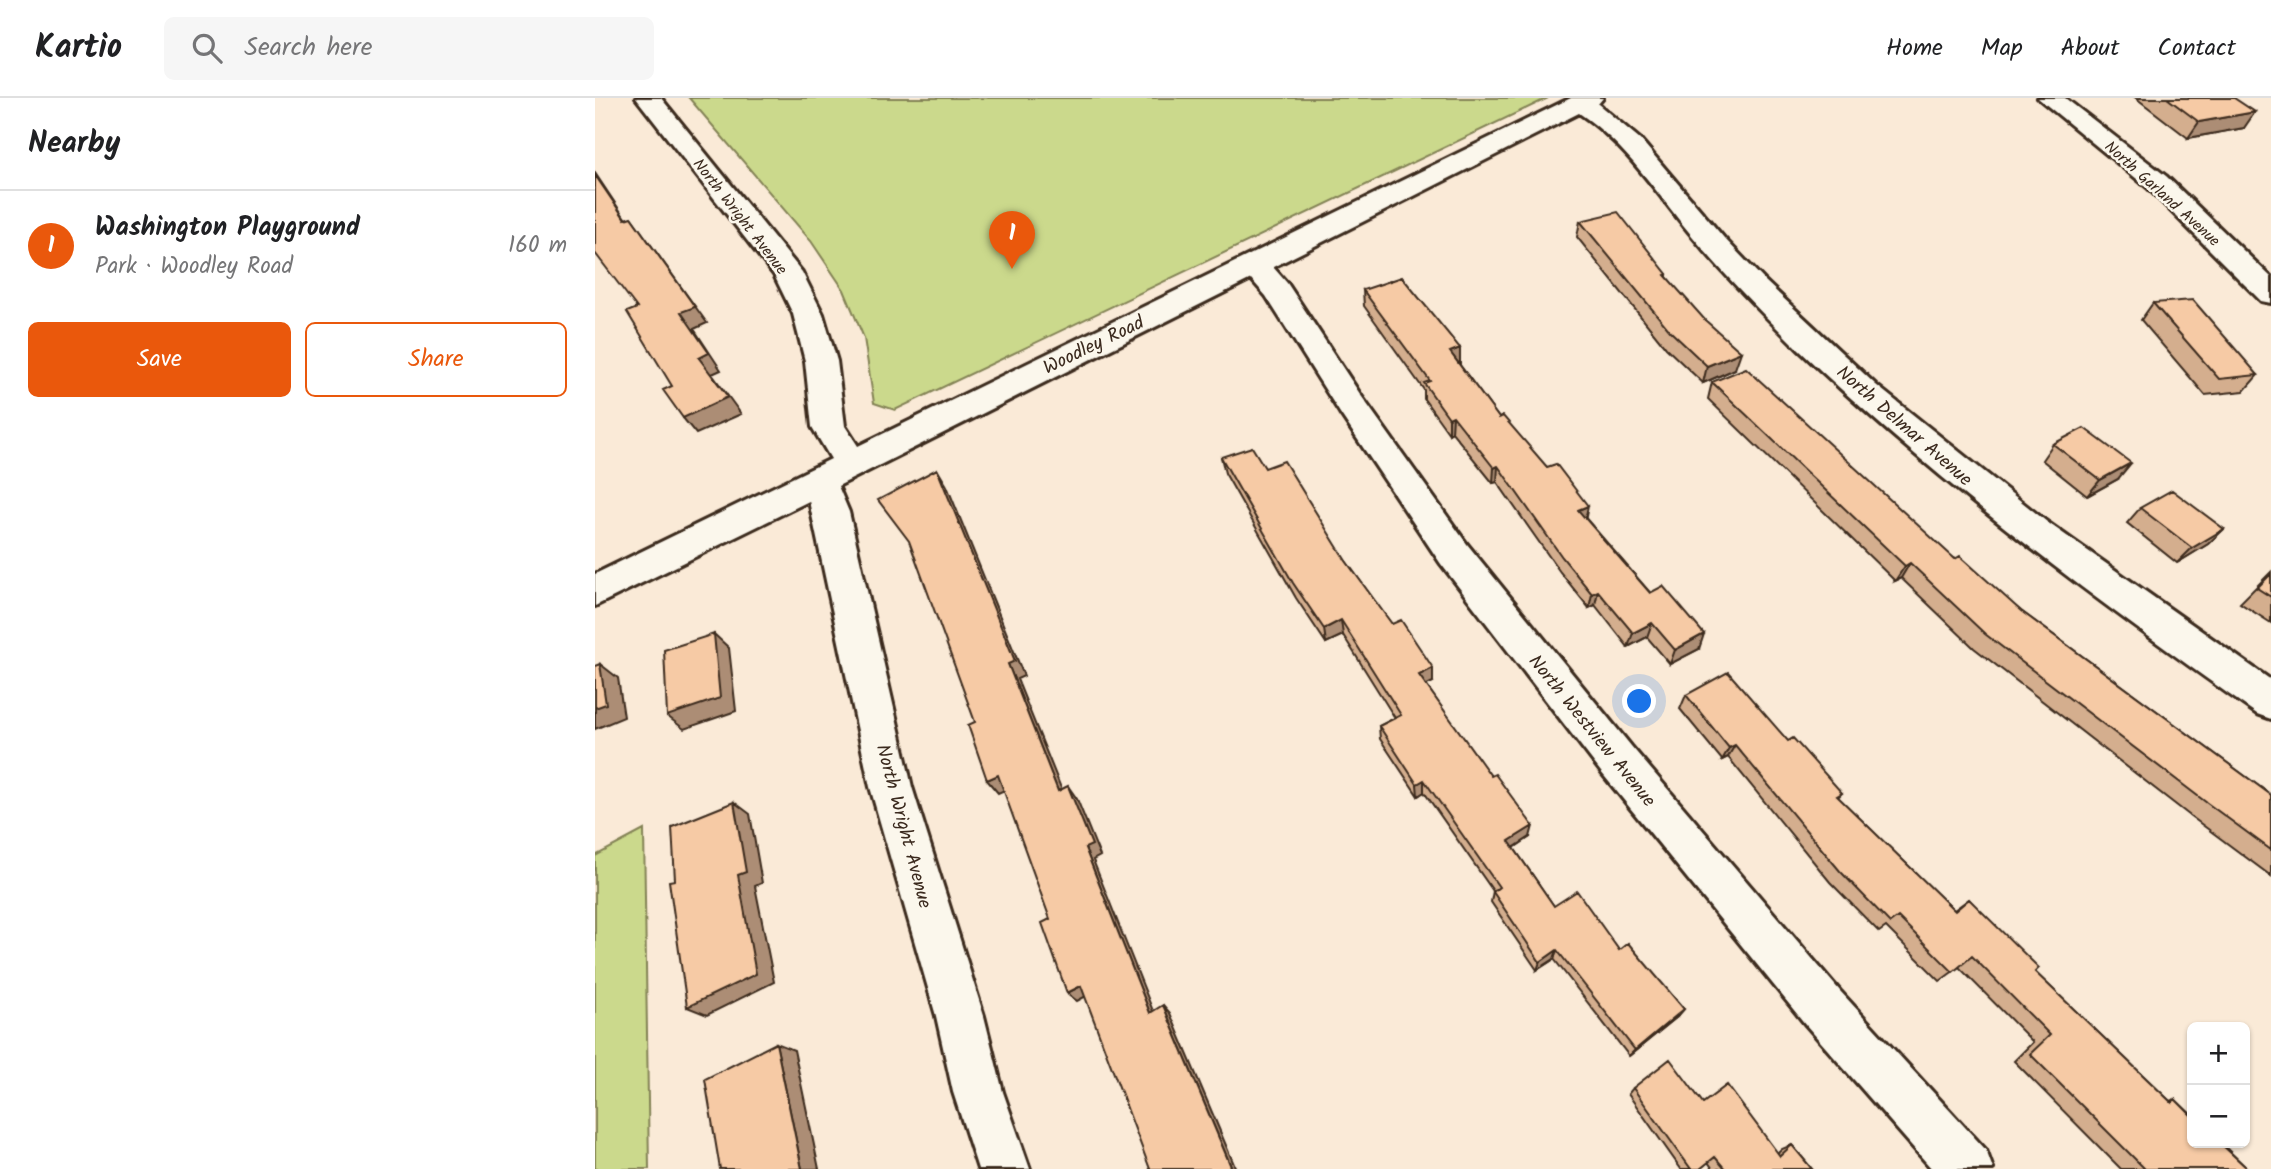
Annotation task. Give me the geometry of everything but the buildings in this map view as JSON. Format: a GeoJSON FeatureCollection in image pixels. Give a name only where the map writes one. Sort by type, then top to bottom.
{"type":"FeatureCollection","features":[{"type":"Feature","properties":{"kind":"street","name":"North Wright Avenue"},"geometry":{"type":"LineString","coordinates":[[648,98],[787,272],[808,314],[821,361],[829,427],[834,471],[831,512],[891,787],[960,1016],[978,1092],[1005,1169]]}},
{"type":"Feature","properties":{"kind":"street","name":"North Garland Avenue"},"geometry":{"type":"LineString","coordinates":[[2050,98],[2157,183],[2271,295]]}},
{"type":"Feature","properties":{"kind":"street","name":"Woodley Road"},"geometry":{"type":"LineString","coordinates":[[595,591],[1586,101]]}},
{"type":"Feature","properties":{"kind":"street","name":"North Delmar Avenue"},"geometry":{"type":"LineString","coordinates":[[1586,101],[1626,136],[1702,231],[1761,294],[1813,345],[1932,450],[2110,591],[2271,702]]}},
{"type":"Feature","properties":{"kind":"street","name":"North Westview Avenue"},"geometry":{"type":"LineString","coordinates":[[1254,264],[1277,290],[1351,405],[1454,554],[1616,759],[1823,1008],[1967,1169]]}},
{"type":"Feature","properties":{"kind":"green space"},"geometry":{"type":"Polygon","coordinates":[[[689,98],[1548,98],[895,410],[874,403],[864,338],[844,290],[811,241],[689,98]]]}},
{"type":"Feature","properties":{"kind":"green space"},"geometry":{"type":"Polygon","coordinates":[[[644,830],[649,1169],[595,1169],[595,856],[644,830]]]}},
{"type":"Feature","properties":{"kind":"place","name":"Washington Playground"},"geometry":{"type":"Point","coordinates":[1012,269]}}]}
